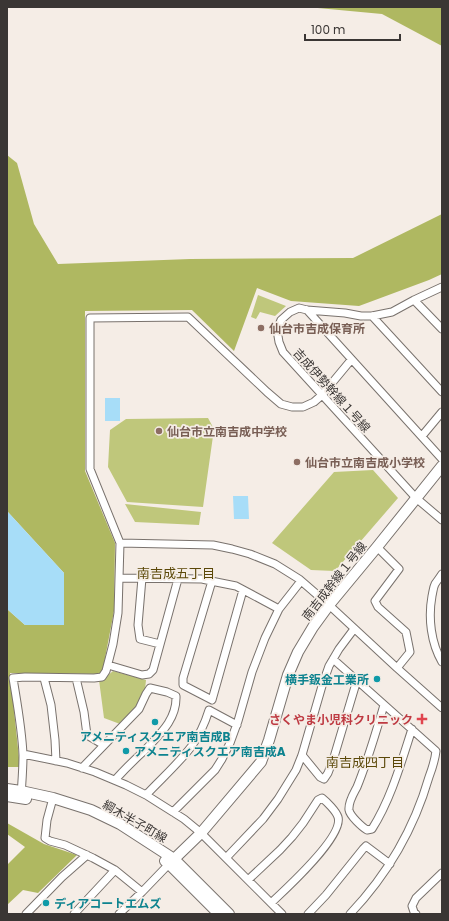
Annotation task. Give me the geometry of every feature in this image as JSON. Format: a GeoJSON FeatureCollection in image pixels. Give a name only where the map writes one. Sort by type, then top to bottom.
{"type":"FeatureCollection","features":[{"type":"Feature","properties":{"kind":"street","name":"吉成伊勢幹線１号線"},"geometry":{"type":"LineString","coordinates":[[442,287],[392,312],[372,316],[299,308],[290,312],[281,320],[277,330],[279,342],[283,352],[416,498],[442,520]]}},
{"type":"Feature","properties":{"kind":"street"},"geometry":{"type":"LineString","coordinates":[[414,300],[442,329]]}},
{"type":"Feature","properties":{"kind":"street"},"geometry":{"type":"LineString","coordinates":[[307,310],[442,459]]}},
{"type":"Feature","properties":{"kind":"street"},"geometry":{"type":"LineString","coordinates":[[372,316],[442,392]]}},
{"type":"Feature","properties":{"kind":"street"},"geometry":{"type":"LineString","coordinates":[[21,794],[23,772],[22,736],[13,678],[102,677],[108,665],[118,613],[120,543],[90,469],[90,318],[188,317],[267,392],[281,404],[292,407],[304,407],[314,402],[322,395],[351,360]]}},
{"type":"Feature","properties":{"kind":"street"},"geometry":{"type":"LineString","coordinates":[[422,436],[442,412]]}},
{"type":"Feature","properties":{"kind":"street","name":"南吉成幹線１号線"},"geometry":{"type":"LineString","coordinates":[[172,861],[201,833],[261,762],[270,738],[288,675],[313,627],[329,605],[442,466]]}},
{"type":"Feature","properties":{"kind":"street"},"geometry":{"type":"LineString","coordinates":[[120,543],[208,544],[250,554],[275,564],[301,581],[329,605],[442,708]]}},
{"type":"Feature","properties":{"kind":"street"},"geometry":{"type":"LineString","coordinates":[[377,547],[399,569],[375,601],[378,607],[406,632],[410,652],[397,668]]}},
{"type":"Feature","properties":{"kind":"street"},"geometry":{"type":"LineString","coordinates":[[442,574],[434,585],[430,617],[433,638],[437,653],[442,662]]}},
{"type":"Feature","properties":{"kind":"street"},"geometry":{"type":"LineString","coordinates":[[120,578],[202,579],[236,586],[279,609]]}},
{"type":"Feature","properties":{"kind":"street"},"geometry":{"type":"LineString","coordinates":[[142,578],[138,625],[140,639],[160,644]]}},
{"type":"Feature","properties":{"kind":"street"},"geometry":{"type":"LineString","coordinates":[[108,665],[142,675],[149,674],[153,670],[178,579]]}},
{"type":"Feature","properties":{"kind":"street"},"geometry":{"type":"LineString","coordinates":[[212,581],[182,678],[183,685],[212,700],[243,590]]}},
{"type":"Feature","properties":{"kind":"street"},"geometry":{"type":"LineString","coordinates":[[173,812],[215,770],[222,759],[237,725],[252,672],[265,638],[279,609],[301,581]]}},
{"type":"Feature","properties":{"kind":"street"},"geometry":{"type":"LineString","coordinates":[[226,858],[263,820],[296,770],[329,666],[354,628]]}},
{"type":"Feature","properties":{"kind":"street"},"geometry":{"type":"LineString","coordinates":[[437,653],[442,645]]}},
{"type":"Feature","properties":{"kind":"street"},"geometry":{"type":"LineString","coordinates":[[333,658],[436,751],[424,794],[411,826],[394,858],[381,878],[362,902],[350,914]]}},
{"type":"Feature","properties":{"kind":"street"},"geometry":{"type":"LineString","coordinates":[[44,678],[51,704],[56,761]]}},
{"type":"Feature","properties":{"kind":"street"},"geometry":{"type":"LineString","coordinates":[[76,678],[84,712],[87,736],[104,745]]}},
{"type":"Feature","properties":{"kind":"street"},"geometry":{"type":"LineString","coordinates":[[302,755],[320,778],[324,780],[328,774],[334,757],[357,680]]}},
{"type":"Feature","properties":{"kind":"street"},"geometry":{"type":"LineString","coordinates":[[82,768],[139,709],[150,688],[176,696],[175,710],[160,736],[115,780]]}},
{"type":"Feature","properties":{"kind":"street"},"geometry":{"type":"LineString","coordinates":[[384,705],[362,776],[349,807],[349,812],[367,830],[372,829],[378,820],[392,786],[412,729]]}},
{"type":"Feature","properties":{"kind":"street"},"geometry":{"type":"LineString","coordinates":[[146,795],[191,747],[205,723],[209,710],[237,725]]}},
{"type":"Feature","properties":{"kind":"street"},"geometry":{"type":"LineString","coordinates":[[23,754],[82,768],[126,784],[146,795],[173,812],[201,833],[282,914]]}},
{"type":"Feature","properties":{"kind":"street"},"geometry":{"type":"LineString","coordinates":[[7,789],[21,794],[52,800],[117,829],[172,861],[219,914]]}},
{"type":"Feature","properties":{"kind":"street"},"geometry":{"type":"LineString","coordinates":[[7,796],[21,794]]}},
{"type":"Feature","properties":{"kind":"street"},"geometry":{"type":"LineString","coordinates":[[248,880],[292,837],[318,800],[322,798],[326,801],[338,816],[336,829],[308,868],[271,903]]}},
{"type":"Feature","properties":{"kind":"street"},"geometry":{"type":"LineString","coordinates":[[52,800],[44,838],[87,855],[115,870],[142,892]]}},
{"type":"Feature","properties":{"kind":"street"},"geometry":{"type":"LineString","coordinates":[[308,914],[326,896],[366,846],[390,864]]}},
{"type":"Feature","properties":{"kind":"street"},"geometry":{"type":"LineString","coordinates":[[26,914],[62,877],[87,855]]}},
{"type":"Feature","properties":{"kind":"street"},"geometry":{"type":"LineString","coordinates":[[119,914],[172,861]]}},
{"type":"Feature","properties":{"kind":"street","name":"綱木半子町線"},"geometry":{"type":"LineString","coordinates":[[172,861],[229,914]]}},
{"type":"Feature","properties":{"kind":"street"},"geometry":{"type":"LineString","coordinates":[[74,914],[115,870]]}},
{"type":"Feature","properties":{"kind":"street"},"geometry":{"type":"LineString","coordinates":[[416,914],[412,906],[416,898],[442,873]]}},
{"type":"Feature","properties":{"kind":"green space"},"geometry":{"type":"Polygon","coordinates":[[[307,7],[442,7],[442,46],[382,14],[307,7]]]}},
{"type":"Feature","properties":{"kind":"green space"},"geometry":{"type":"Polygon","coordinates":[[[7,155],[17,163],[34,224],[58,264],[190,259],[353,258],[442,214],[442,274],[359,306],[291,301],[257,288],[234,351],[192,310],[85,311],[85,471],[115,543],[114,611],[102,674],[10,673],[20,767],[7,767],[7,609],[25,625],[64,625],[64,573],[7,511],[7,155]]]}},
{"type":"Feature","properties":{"kind":"green space"},"geometry":{"type":"Polygon","coordinates":[[[258,295],[286,306],[275,316],[260,312],[256,319],[251,317],[258,295]]]}},
{"type":"Feature","properties":{"kind":"green space"},"geometry":{"type":"Polygon","coordinates":[[[208,418],[214,429],[203,507],[127,502],[108,467],[110,430],[126,419],[208,418]]]}},
{"type":"Feature","properties":{"kind":"green space"},"geometry":{"type":"Polygon","coordinates":[[[373,470],[398,498],[335,571],[311,570],[272,543],[334,472],[373,470]]]}},
{"type":"Feature","properties":{"kind":"green space"},"geometry":{"type":"Polygon","coordinates":[[[125,504],[201,512],[199,525],[135,522],[125,504]]]}},
{"type":"Feature","properties":{"kind":"green space"},"geometry":{"type":"Polygon","coordinates":[[[113,671],[146,680],[145,690],[139,703],[120,724],[104,718],[99,680],[106,677],[113,671]]]}},
{"type":"Feature","properties":{"kind":"green space"},"geometry":{"type":"Polygon","coordinates":[[[7,823],[44,844],[77,855],[38,893],[23,890],[7,905],[7,865],[25,847],[7,834],[7,823]]]}},
{"type":"Feature","properties":{"kind":"water"},"geometry":{"type":"Polygon","coordinates":[[[105,398],[120,398],[120,421],[105,421],[105,398]]]}},
{"type":"Feature","properties":{"kind":"water"},"geometry":{"type":"Polygon","coordinates":[[[233,496],[248,496],[249,519],[234,519],[233,496]]]}},
{"type":"Feature","properties":{"kind":"water"},"geometry":{"type":"Polygon","coordinates":[[[7,511],[64,573],[64,625],[25,625],[7,609],[7,511]]]}},
{"type":"Feature","properties":{"kind":"place","name":"仙台市吉成保育所"},"geometry":{"type":"Point","coordinates":[261,328]}},
{"type":"Feature","properties":{"kind":"place","name":"仙台市立南吉成中学校"},"geometry":{"type":"Point","coordinates":[159,431]}},
{"type":"Feature","properties":{"kind":"place","name":"仙台市立南吉成小学校"},"geometry":{"type":"Point","coordinates":[297,462]}},
{"type":"Feature","properties":{"kind":"place","name":"横手鈑金工業所"},"geometry":{"type":"Point","coordinates":[377,679]}},
{"type":"Feature","properties":{"kind":"place","name":"さくやま小児科クリニック"},"geometry":{"type":"Point","coordinates":[422,719]}},
{"type":"Feature","properties":{"kind":"place","name":"アメニティスクエア南吉成B"},"geometry":{"type":"Point","coordinates":[155,722]}},
{"type":"Feature","properties":{"kind":"place","name":"アメニティスクエア南吉成A"},"geometry":{"type":"Point","coordinates":[126,751]}},
{"type":"Feature","properties":{"kind":"place","name":"ディアコートエムズ"},"geometry":{"type":"Point","coordinates":[46,903]}},
{"type":"Feature","properties":{"kind":"district","name":"南吉成五丁目"},"geometry":{"type":"Point","coordinates":[176,573]}},
{"type":"Feature","properties":{"kind":"district","name":"南吉成四丁目"},"geometry":{"type":"Point","coordinates":[365,762]}}]}
